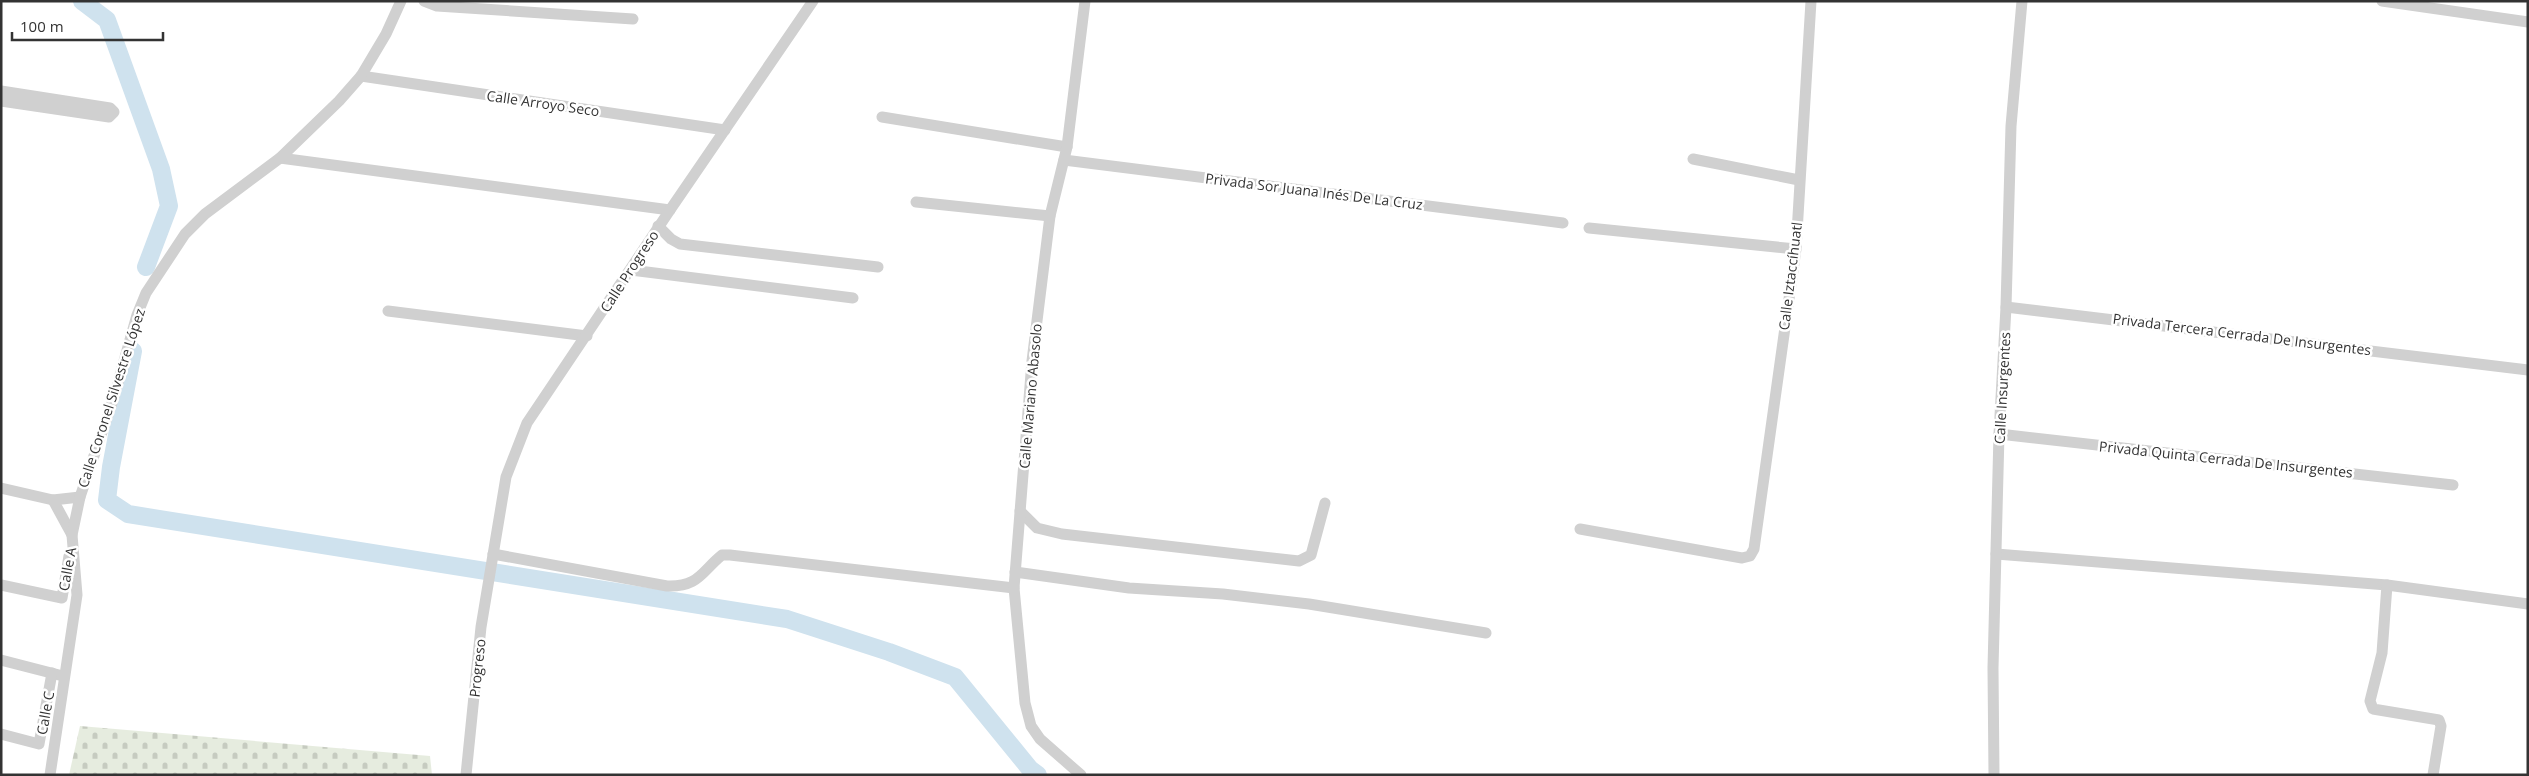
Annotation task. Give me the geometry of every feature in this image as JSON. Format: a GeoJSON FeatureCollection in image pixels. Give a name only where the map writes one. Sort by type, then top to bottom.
{"type":"FeatureCollection","features":[{"type":"Feature","properties":{"kind":"street","name":"Calle Coronel Silvestre López"},"geometry":{"type":"LineString","coordinates":[[50,775],[77,595],[72,537],[80,497],[113,400],[137,315],[146,293],[185,234],[205,214],[280,158],[340,101],[360,76],[386,34],[402,1]]}},
{"type":"Feature","properties":{"kind":"street"},"geometry":{"type":"LineString","coordinates":[[424,1],[437,6],[634,20]]}},
{"type":"Feature","properties":{"kind":"street","name":"Calle Progreso"},"geometry":{"type":"LineString","coordinates":[[492,558],[506,477],[527,423],[631,270],[658,226],[813,1]]}},
{"type":"Feature","properties":{"kind":"street","name":"Calle Mariano Abasolo"},"geometry":{"type":"LineString","coordinates":[[1080,774],[1040,739],[1031,726],[1025,703],[1014,588],[1032,361],[1050,216],[1067,147],[1085,1]]}},
{"type":"Feature","properties":{"kind":"street","name":"Calle Iztaccíhuatl"},"geometry":{"type":"LineString","coordinates":[[1580,529],[1742,558],[1750,556],[1754,549],[1796,249],[1811,1]]}},
{"type":"Feature","properties":{"kind":"street","name":"Calle Insurgentes"},"geometry":{"type":"LineString","coordinates":[[1994,775],[1993,668],[1999,434],[2006,307],[2011,126],[2022,1]]}},
{"type":"Feature","properties":{"kind":"street"},"geometry":{"type":"LineString","coordinates":[[2382,1],[2528,22]]}},
{"type":"Feature","properties":{"kind":"street","name":"Calle Arroyo Seco"},"geometry":{"type":"LineString","coordinates":[[360,76],[725,130]]}},
{"type":"Feature","properties":{"kind":"street"},"geometry":{"type":"LineString","coordinates":[[1,91],[110,108],[114,112],[109,117],[1,101]]}},
{"type":"Feature","properties":{"kind":"street"},"geometry":{"type":"LineString","coordinates":[[882,117],[1067,147]]}},
{"type":"Feature","properties":{"kind":"street"},"geometry":{"type":"LineString","coordinates":[[280,158],[670,210]]}},
{"type":"Feature","properties":{"kind":"street"},"geometry":{"type":"LineString","coordinates":[[1693,159],[1800,180]]}},
{"type":"Feature","properties":{"kind":"street","name":"Privada Sor Juana Inés De La Cruz"},"geometry":{"type":"LineString","coordinates":[[1064,160],[1563,223]]}},
{"type":"Feature","properties":{"kind":"street"},"geometry":{"type":"LineString","coordinates":[[916,202],[1050,216]]}},
{"type":"Feature","properties":{"kind":"street"},"geometry":{"type":"LineString","coordinates":[[658,226],[680,244],[878,267]]}},
{"type":"Feature","properties":{"kind":"street"},"geometry":{"type":"LineString","coordinates":[[1589,228],[1796,249]]}},
{"type":"Feature","properties":{"kind":"street"},"geometry":{"type":"LineString","coordinates":[[631,270],[853,298]]}},
{"type":"Feature","properties":{"kind":"street","name":"Privada Tercera Cerrada De Insurgentes"},"geometry":{"type":"LineString","coordinates":[[2006,307],[2479,362],[2528,370]]}},
{"type":"Feature","properties":{"kind":"street"},"geometry":{"type":"LineString","coordinates":[[388,311],[587,336]]}},
{"type":"Feature","properties":{"kind":"street","name":"Privada Quinta Cerrada De Insurgentes"},"geometry":{"type":"LineString","coordinates":[[1999,434],[2453,485]]}},
{"type":"Feature","properties":{"kind":"street"},"geometry":{"type":"LineString","coordinates":[[1,488],[53,500],[80,497]]}},
{"type":"Feature","properties":{"kind":"street"},"geometry":{"type":"LineString","coordinates":[[53,500],[72,537]]}},
{"type":"Feature","properties":{"kind":"street"},"geometry":{"type":"LineString","coordinates":[[1020,512],[1037,528],[1062,534],[1299,561],[1312,555],[1325,503]]}},
{"type":"Feature","properties":{"kind":"street","name":"Calle A"},"geometry":{"type":"LineString","coordinates":[[1,585],[62,598],[72,537]]}},
{"type":"Feature","properties":{"kind":"street"},"geometry":{"type":"LineString","coordinates":[[1996,554],[2387,585],[2528,604]]}},
{"type":"Feature","properties":{"kind":"street"},"geometry":{"type":"LineString","coordinates":[[492,558],[667,586],[688,583],[703,576],[722,555],[730,555],[1014,588]]}},
{"type":"Feature","properties":{"kind":"street","name":"Progreso"},"geometry":{"type":"LineString","coordinates":[[466,775],[481,627],[492,558]]}},
{"type":"Feature","properties":{"kind":"street"},"geometry":{"type":"LineString","coordinates":[[1015,572],[1129,588],[1223,594],[1309,604],[1486,633]]}},
{"type":"Feature","properties":{"kind":"street"},"geometry":{"type":"LineString","coordinates":[[2387,585],[2382,653],[2370,701],[2373,709],[2439,720],[2441,726],[2433,775]]}},
{"type":"Feature","properties":{"kind":"street"},"geometry":{"type":"LineString","coordinates":[[1,660],[65,677]]}},
{"type":"Feature","properties":{"kind":"street","name":"Calle C"},"geometry":{"type":"LineString","coordinates":[[1,734],[40,744],[52,673]]}},
{"type":"Feature","properties":{"kind":"green space"},"geometry":{"type":"Polygon","coordinates":[[[80,726],[430,756],[432,775],[69,775],[80,726]]]}},
{"type":"Feature","properties":{"kind":"waterway"},"geometry":{"type":"LineString","coordinates":[[82,1],[107,20],[161,169],[169,206],[146,267]]}},
{"type":"Feature","properties":{"kind":"waterway"},"geometry":{"type":"LineString","coordinates":[[133,351],[111,467],[107,500],[128,514],[787,619],[889,652],[955,677],[1030,769],[1038,775]]}}]}
